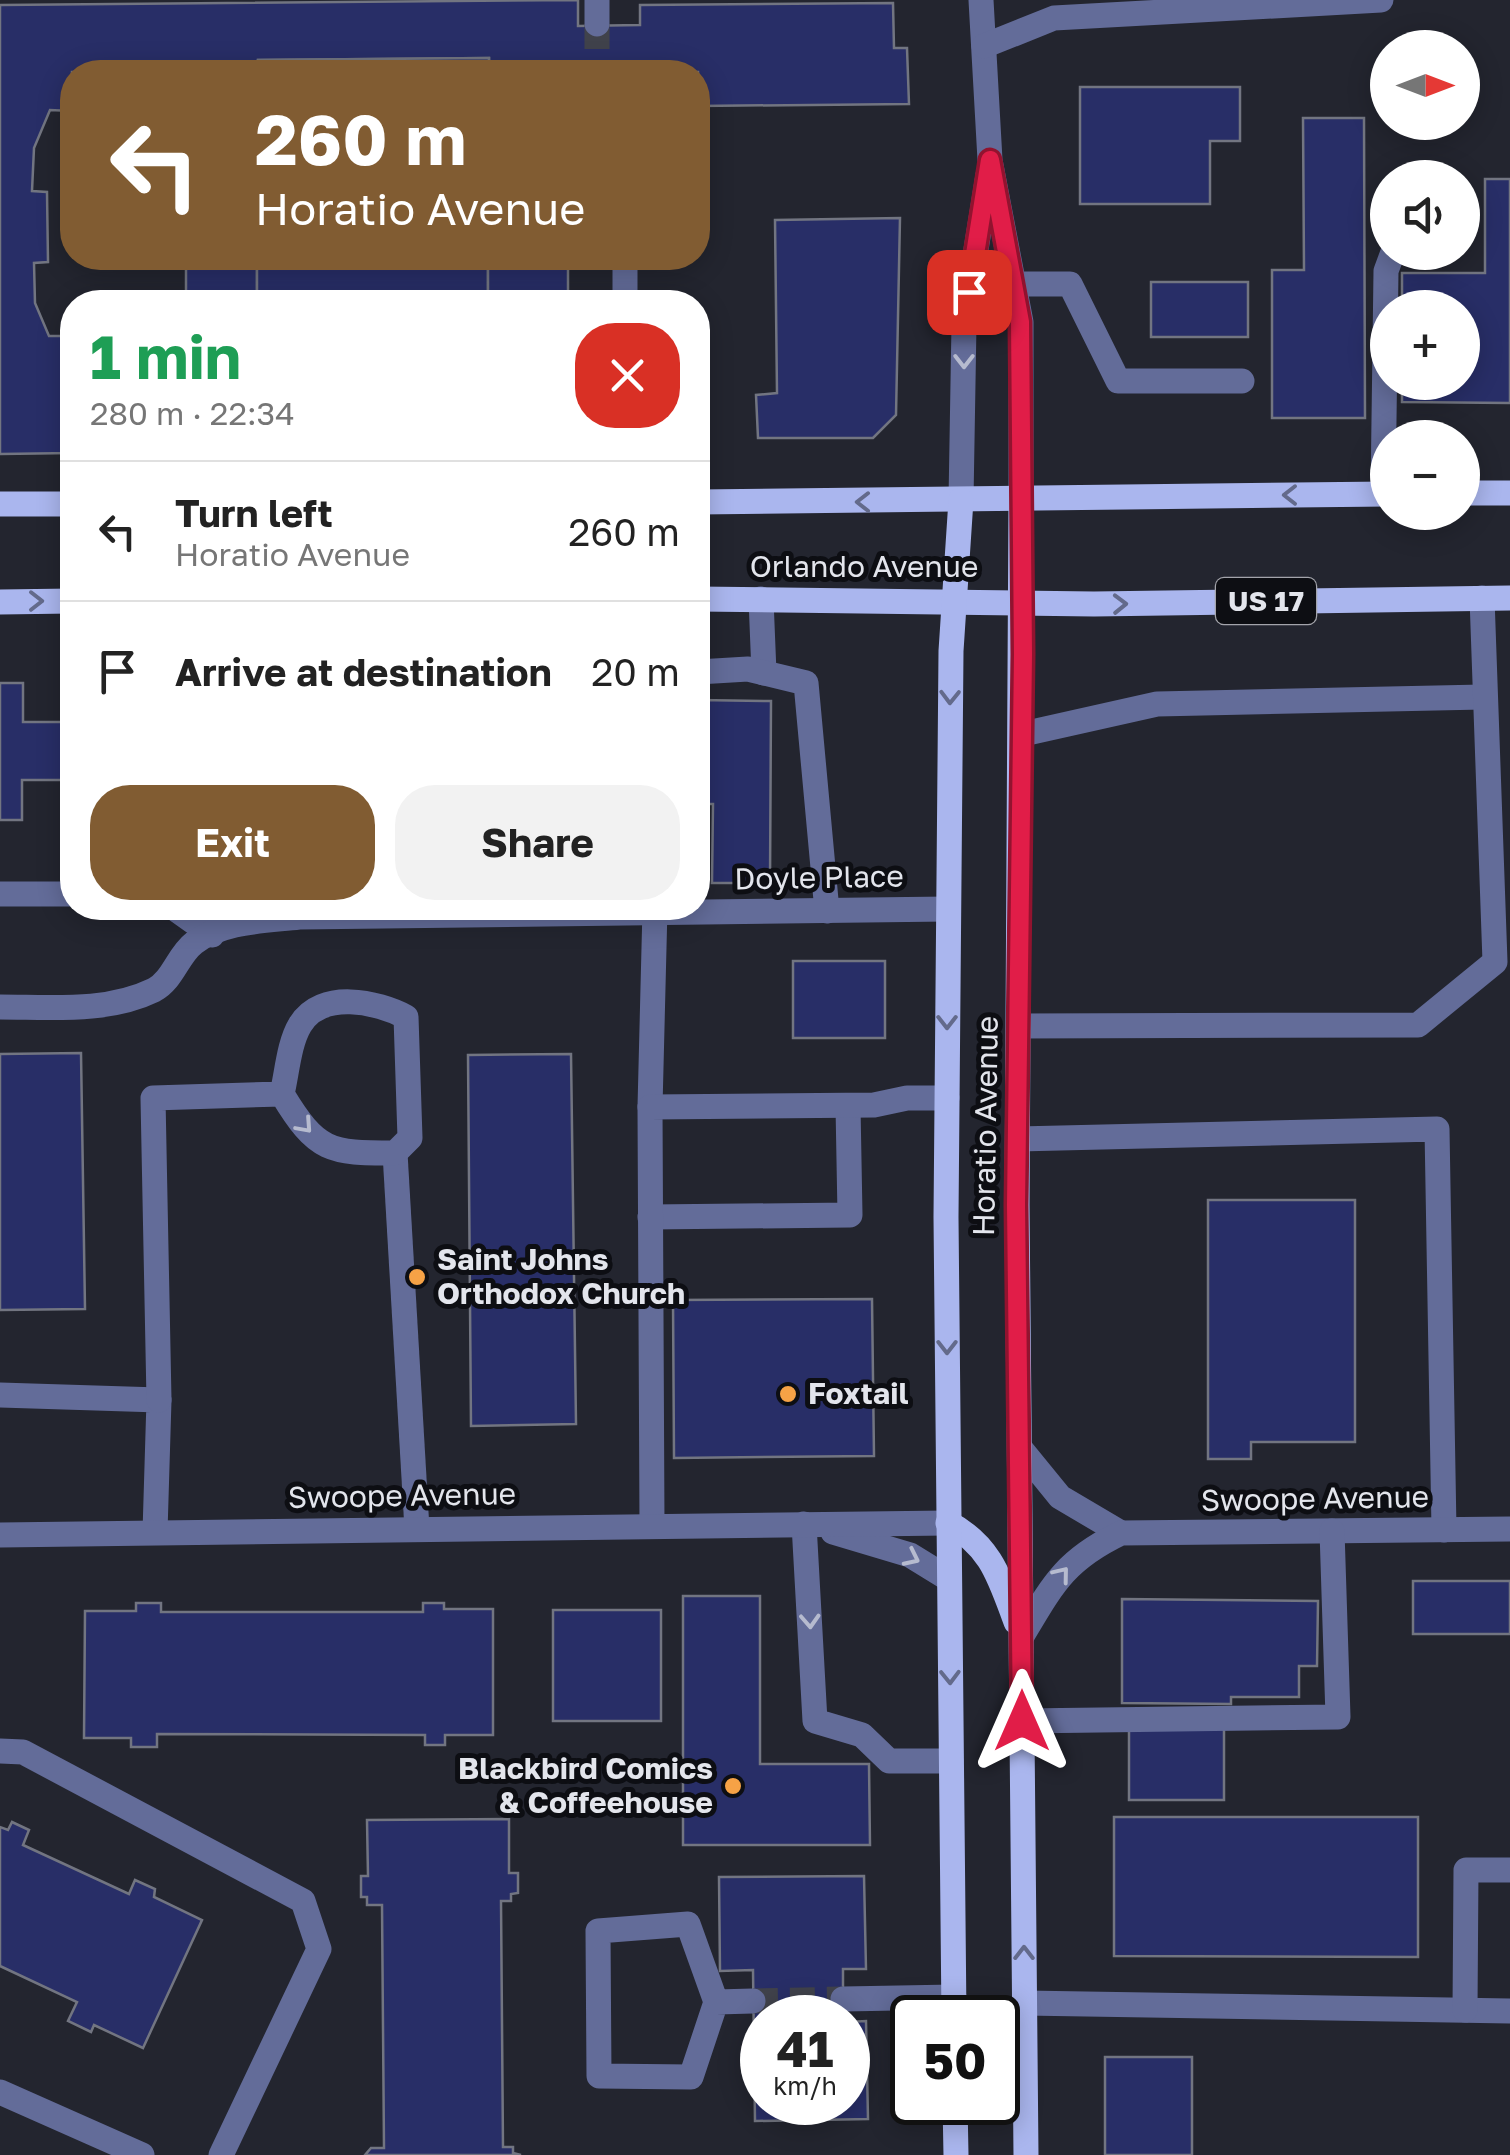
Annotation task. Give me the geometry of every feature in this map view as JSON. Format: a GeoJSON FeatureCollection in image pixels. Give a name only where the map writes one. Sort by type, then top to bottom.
{"type":"FeatureCollection","features":[{"type":"Feature","properties":{"kind":"main road"},"geometry":{"type":"LineString","coordinates":[[1480,493],[1510,493]]}},
{"type":"Feature","properties":{"kind":"main road"},"geometry":{"type":"LineString","coordinates":[[710,502],[1370,494]]}},
{"type":"Feature","properties":{"kind":"main road","name":"Horatio Avenue"},"geometry":{"type":"LineString","coordinates":[[1021,498],[1018,1140],[1026,2155]]}},
{"type":"Feature","properties":{"kind":"main road","name":"Horatio Avenue"},"geometry":{"type":"LineString","coordinates":[[954,1995],[946,1098],[954,600],[961,500]]}},
{"type":"Feature","properties":{"kind":"main road"},"geometry":{"type":"LineString","coordinates":[[0,504],[60,504]]}},
{"type":"Feature","properties":{"kind":"main road","name":"Orlando Avenue"},"geometry":{"type":"LineString","coordinates":[[710,599],[1022,602],[1510,598]]}},
{"type":"Feature","properties":{"kind":"main road"},"geometry":{"type":"LineString","coordinates":[[0,602],[60,601]]}},
{"type":"Feature","properties":{"kind":"main road"},"geometry":{"type":"LineString","coordinates":[[948,1523],[970,1534],[990,1555],[1022,1636]]}},
{"type":"Feature","properties":{"kind":"main road"},"geometry":{"type":"LineString","coordinates":[[956,2125],[956,2155]]}},
{"type":"Feature","properties":{"kind":"street","name":"Horatio Avenue"},"geometry":{"type":"LineString","coordinates":[[981,0],[990,160],[1020,322],[1021,498]]}},
{"type":"Feature","properties":{"kind":"street"},"geometry":{"type":"LineString","coordinates":[[984,46],[1054,18],[1381,0]]}},
{"type":"Feature","properties":{"kind":"street","name":"Horatio Avenue"},"geometry":{"type":"LineString","coordinates":[[961,500],[964,324],[990,160]]}},
{"type":"Feature","properties":{"kind":"street"},"geometry":{"type":"LineString","coordinates":[[1385,420],[1386,270]]}},
{"type":"Feature","properties":{"kind":"street"},"geometry":{"type":"LineString","coordinates":[[1015,284],[1070,284],[1118,381],[1242,381]]}},
{"type":"Feature","properties":{"kind":"street"},"geometry":{"type":"LineString","coordinates":[[1019,1026],[1418,1025],[1495,962],[1482,697],[1482,598]]}},
{"type":"Feature","properties":{"kind":"street"},"geometry":{"type":"LineString","coordinates":[[761,599],[764,673]]}},
{"type":"Feature","properties":{"kind":"street"},"geometry":{"type":"LineString","coordinates":[[710,671],[748,669],[806,683],[827,911]]}},
{"type":"Feature","properties":{"kind":"street"},"geometry":{"type":"LineString","coordinates":[[1022,734],[1157,704],[1482,697]]}},
{"type":"Feature","properties":{"kind":"street"},"geometry":{"type":"LineString","coordinates":[[0,894],[60,894]]}},
{"type":"Feature","properties":{"kind":"street","name":"Doyle Place"},"geometry":{"type":"LineString","coordinates":[[710,910],[948,909]]}},
{"type":"Feature","properties":{"kind":"street"},"geometry":{"type":"LineString","coordinates":[[191,920],[212,935]]}},
{"type":"Feature","properties":{"kind":"street","name":"Doyle Place"},"geometry":{"type":"LineString","coordinates":[[0,1007],[72,1008],[122,1001],[157,988],[193,943],[244,920]]}},
{"type":"Feature","properties":{"kind":"street"},"geometry":{"type":"LineString","coordinates":[[652,1526],[650,1107],[655,920]]}},
{"type":"Feature","properties":{"kind":"street"},"geometry":{"type":"LineString","coordinates":[[328,1003],[380,1003],[406,1017],[410,1138],[395,1152],[339,1153],[304,1130],[282,1094],[300,1024],[328,1003]]}},
{"type":"Feature","properties":{"kind":"street"},"geometry":{"type":"LineString","coordinates":[[155,1532],[158,1400],[153,1098],[282,1094]]}},
{"type":"Feature","properties":{"kind":"street"},"geometry":{"type":"LineString","coordinates":[[650,1107],[848,1106],[946,1098]]}},
{"type":"Feature","properties":{"kind":"street"},"geometry":{"type":"LineString","coordinates":[[650,1217],[850,1216],[848,1106]]}},
{"type":"Feature","properties":{"kind":"street"},"geometry":{"type":"LineString","coordinates":[[1018,1140],[1437,1129],[1444,1530]]}},
{"type":"Feature","properties":{"kind":"street"},"geometry":{"type":"LineString","coordinates":[[395,1152],[417,1528]]}},
{"type":"Feature","properties":{"kind":"street"},"geometry":{"type":"LineString","coordinates":[[0,1395],[158,1400]]}},
{"type":"Feature","properties":{"kind":"street"},"geometry":{"type":"LineString","coordinates":[[1020,1448],[1060,1496],[1121,1533]]}},
{"type":"Feature","properties":{"kind":"street","name":"Swoope Avenue"},"geometry":{"type":"LineString","coordinates":[[0,1534],[948,1523]]}},
{"type":"Feature","properties":{"kind":"street"},"geometry":{"type":"LineString","coordinates":[[804,1524],[815,1721],[862,1735],[888,1761],[951,1761]]}},
{"type":"Feature","properties":{"kind":"street","name":"Swoope Avenue"},"geometry":{"type":"LineString","coordinates":[[804,1524],[910,1555],[948,1579]]}},
{"type":"Feature","properties":{"kind":"street","name":"Swoope Avenue"},"geometry":{"type":"LineString","coordinates":[[1022,1636],[1061,1570],[1085,1550],[1121,1533],[1510,1529]]}},
{"type":"Feature","properties":{"kind":"street"},"geometry":{"type":"LineString","coordinates":[[1022,1721],[1338,1717],[1332,1531]]}},
{"type":"Feature","properties":{"kind":"street"},"geometry":{"type":"LineString","coordinates":[[0,1751],[22,1752],[304,1900],[319,1949],[221,2155]]}},
{"type":"Feature","properties":{"kind":"street"},"geometry":{"type":"LineString","coordinates":[[1465,2010],[1466,1870],[1510,1870]]}},
{"type":"Feature","properties":{"kind":"street"},"geometry":{"type":"LineString","coordinates":[[688,1924],[716,2002],[691,2077],[599,2076],[598,1932],[688,1924]]}},
{"type":"Feature","properties":{"kind":"street"},"geometry":{"type":"LineString","coordinates":[[716,2002],[740,2001]]}},
{"type":"Feature","properties":{"kind":"street"},"geometry":{"type":"LineString","coordinates":[[1024,2003],[1510,2010]]}},
{"type":"Feature","properties":{"kind":"street"},"geometry":{"type":"LineString","coordinates":[[0,2092],[142,2155]]}},
{"type":"Feature","properties":{"kind":"building"},"geometry":{"type":"Polygon","coordinates":[[[578,0],[578,26],[640,25],[640,5],[893,3],[894,48],[907,48],[909,104],[710,106],[710,60],[60,60],[60,110],[50,110],[34,148],[32,191],[47,192],[48,262],[34,263],[35,303],[49,336],[60,336],[60,453],[0,454],[0,5],[578,0]]]}},
{"type":"Feature","properties":{"kind":"building"},"geometry":{"type":"Polygon","coordinates":[[[489,58],[489,60],[258,60],[489,58]]]}},
{"type":"Feature","properties":{"kind":"building"},"geometry":{"type":"Polygon","coordinates":[[[1080,87],[1240,87],[1240,141],[1210,141],[1210,204],[1080,204],[1080,87]]]}},
{"type":"Feature","properties":{"kind":"building"},"geometry":{"type":"Polygon","coordinates":[[[1303,118],[1364,118],[1365,418],[1272,418],[1272,270],[1304,270],[1303,118]]]}},
{"type":"Feature","properties":{"kind":"building"},"geometry":{"type":"Polygon","coordinates":[[[1485,179],[1510,179],[1510,403],[1402,402],[1480,400],[1480,290],[1402,290],[1402,273],[1485,273],[1485,179]]]}},
{"type":"Feature","properties":{"kind":"building"},"geometry":{"type":"Polygon","coordinates":[[[900,218],[896,415],[873,438],[758,438],[756,395],[777,393],[775,220],[900,218]]]}},
{"type":"Feature","properties":{"kind":"building"},"geometry":{"type":"Polygon","coordinates":[[[186,270],[257,270],[257,290],[186,290],[186,270]]]}},
{"type":"Feature","properties":{"kind":"building"},"geometry":{"type":"Polygon","coordinates":[[[257,270],[488,270],[488,290],[257,290],[257,270]]]}},
{"type":"Feature","properties":{"kind":"building"},"geometry":{"type":"Polygon","coordinates":[[[488,270],[568,270],[568,290],[488,290],[488,270]]]}},
{"type":"Feature","properties":{"kind":"building"},"geometry":{"type":"Polygon","coordinates":[[[1151,282],[1248,282],[1248,337],[1151,337],[1151,282]]]}},
{"type":"Feature","properties":{"kind":"building"},"geometry":{"type":"Polygon","coordinates":[[[0,683],[23,683],[23,722],[60,722],[60,780],[22,780],[22,820],[0,820],[0,683]]]}},
{"type":"Feature","properties":{"kind":"building"},"geometry":{"type":"Polygon","coordinates":[[[710,700],[771,701],[770,883],[712,883],[710,700]]]}},
{"type":"Feature","properties":{"kind":"building"},"geometry":{"type":"Polygon","coordinates":[[[793,961],[885,961],[885,1038],[793,1038],[793,961]]]}},
{"type":"Feature","properties":{"kind":"building"},"geometry":{"type":"Polygon","coordinates":[[[81,1053],[85,1309],[0,1310],[0,1054],[81,1053]]]}},
{"type":"Feature","properties":{"kind":"building"},"geometry":{"type":"Polygon","coordinates":[[[571,1054],[576,1424],[471,1426],[468,1055],[571,1054]]]}},
{"type":"Feature","properties":{"kind":"building"},"geometry":{"type":"Polygon","coordinates":[[[1208,1200],[1355,1200],[1355,1442],[1251,1442],[1251,1459],[1208,1459],[1208,1200]]]}},
{"type":"Feature","properties":{"kind":"building"},"geometry":{"type":"Polygon","coordinates":[[[872,1299],[874,1456],[674,1458],[673,1300],[872,1299]]]}},
{"type":"Feature","properties":{"kind":"building"},"geometry":{"type":"Polygon","coordinates":[[[1413,1581],[1510,1581],[1510,1634],[1413,1634],[1413,1581]]]}},
{"type":"Feature","properties":{"kind":"building"},"geometry":{"type":"Polygon","coordinates":[[[683,1596],[760,1596],[760,1764],[869,1764],[870,1845],[683,1845],[683,1596]]]}},
{"type":"Feature","properties":{"kind":"building"},"geometry":{"type":"Polygon","coordinates":[[[1122,1599],[1318,1601],[1317,1666],[1299,1666],[1299,1697],[1231,1697],[1231,1704],[1122,1703],[1122,1599]]]}},
{"type":"Feature","properties":{"kind":"building"},"geometry":{"type":"Polygon","coordinates":[[[136,1603],[161,1603],[161,1612],[423,1612],[423,1603],[444,1603],[444,1609],[493,1609],[493,1735],[445,1735],[445,1745],[425,1745],[425,1735],[157,1734],[157,1747],[131,1747],[131,1738],[84,1738],[85,1611],[136,1611],[136,1603]]]}},
{"type":"Feature","properties":{"kind":"building"},"geometry":{"type":"Polygon","coordinates":[[[553,1610],[661,1610],[661,1721],[553,1721],[553,1610]]]}},
{"type":"Feature","properties":{"kind":"building"},"geometry":{"type":"Polygon","coordinates":[[[1129,1723],[1224,1723],[1224,1800],[1129,1800],[1129,1723]]]}},
{"type":"Feature","properties":{"kind":"building"},"geometry":{"type":"Polygon","coordinates":[[[1114,1817],[1418,1817],[1418,1957],[1114,1956],[1114,1817]]]}},
{"type":"Feature","properties":{"kind":"building"},"geometry":{"type":"Polygon","coordinates":[[[509,1819],[509,1873],[518,1873],[518,1893],[511,1894],[511,1901],[501,1901],[503,2147],[513,2147],[513,2153],[521,2155],[365,2155],[371,2148],[384,2148],[382,1905],[367,1905],[367,1897],[361,1897],[361,1876],[368,1876],[367,1820],[509,1819]]]}},
{"type":"Feature","properties":{"kind":"building"},"geometry":{"type":"Polygon","coordinates":[[[12,1822],[29,1830],[23,1845],[129,1894],[135,1880],[155,1889],[154,1897],[202,1920],[143,2048],[94,2025],[91,2032],[68,2021],[77,2002],[0,1966],[0,1827],[8,1830],[12,1822]]]}},
{"type":"Feature","properties":{"kind":"building"},"geometry":{"type":"Polygon","coordinates":[[[864,1876],[866,1969],[843,1969],[843,1995],[753,1995],[753,1970],[720,1971],[719,1877],[864,1876]]]}},
{"type":"Feature","properties":{"kind":"building"},"geometry":{"type":"Polygon","coordinates":[[[1105,2057],[1192,2057],[1192,2155],[1105,2155],[1105,2057]]]}},
{"type":"Feature","properties":{"kind":"tunnel"},"geometry":{"type":"LineString","coordinates":[[597,24],[597,60]]}},
{"type":"Feature","properties":{"kind":"place","name":"Saint Johns Orthodox Church"},"geometry":{"type":"Point","coordinates":[417,1277]}},
{"type":"Feature","properties":{"kind":"place","name":"Foxtail"},"geometry":{"type":"Point","coordinates":[788,1394]}},
{"type":"Feature","properties":{"kind":"place","name":"Blackbird Comics & Coffeehouse"},"geometry":{"type":"Point","coordinates":[733,1786]}},
{"type":"Feature","properties":{"kind":"route"},"geometry":{"type":"LineString","coordinates":[[969,292],[990,160],[1020,322],[1023,654],[1016,1205],[1022,1721]]}}]}
